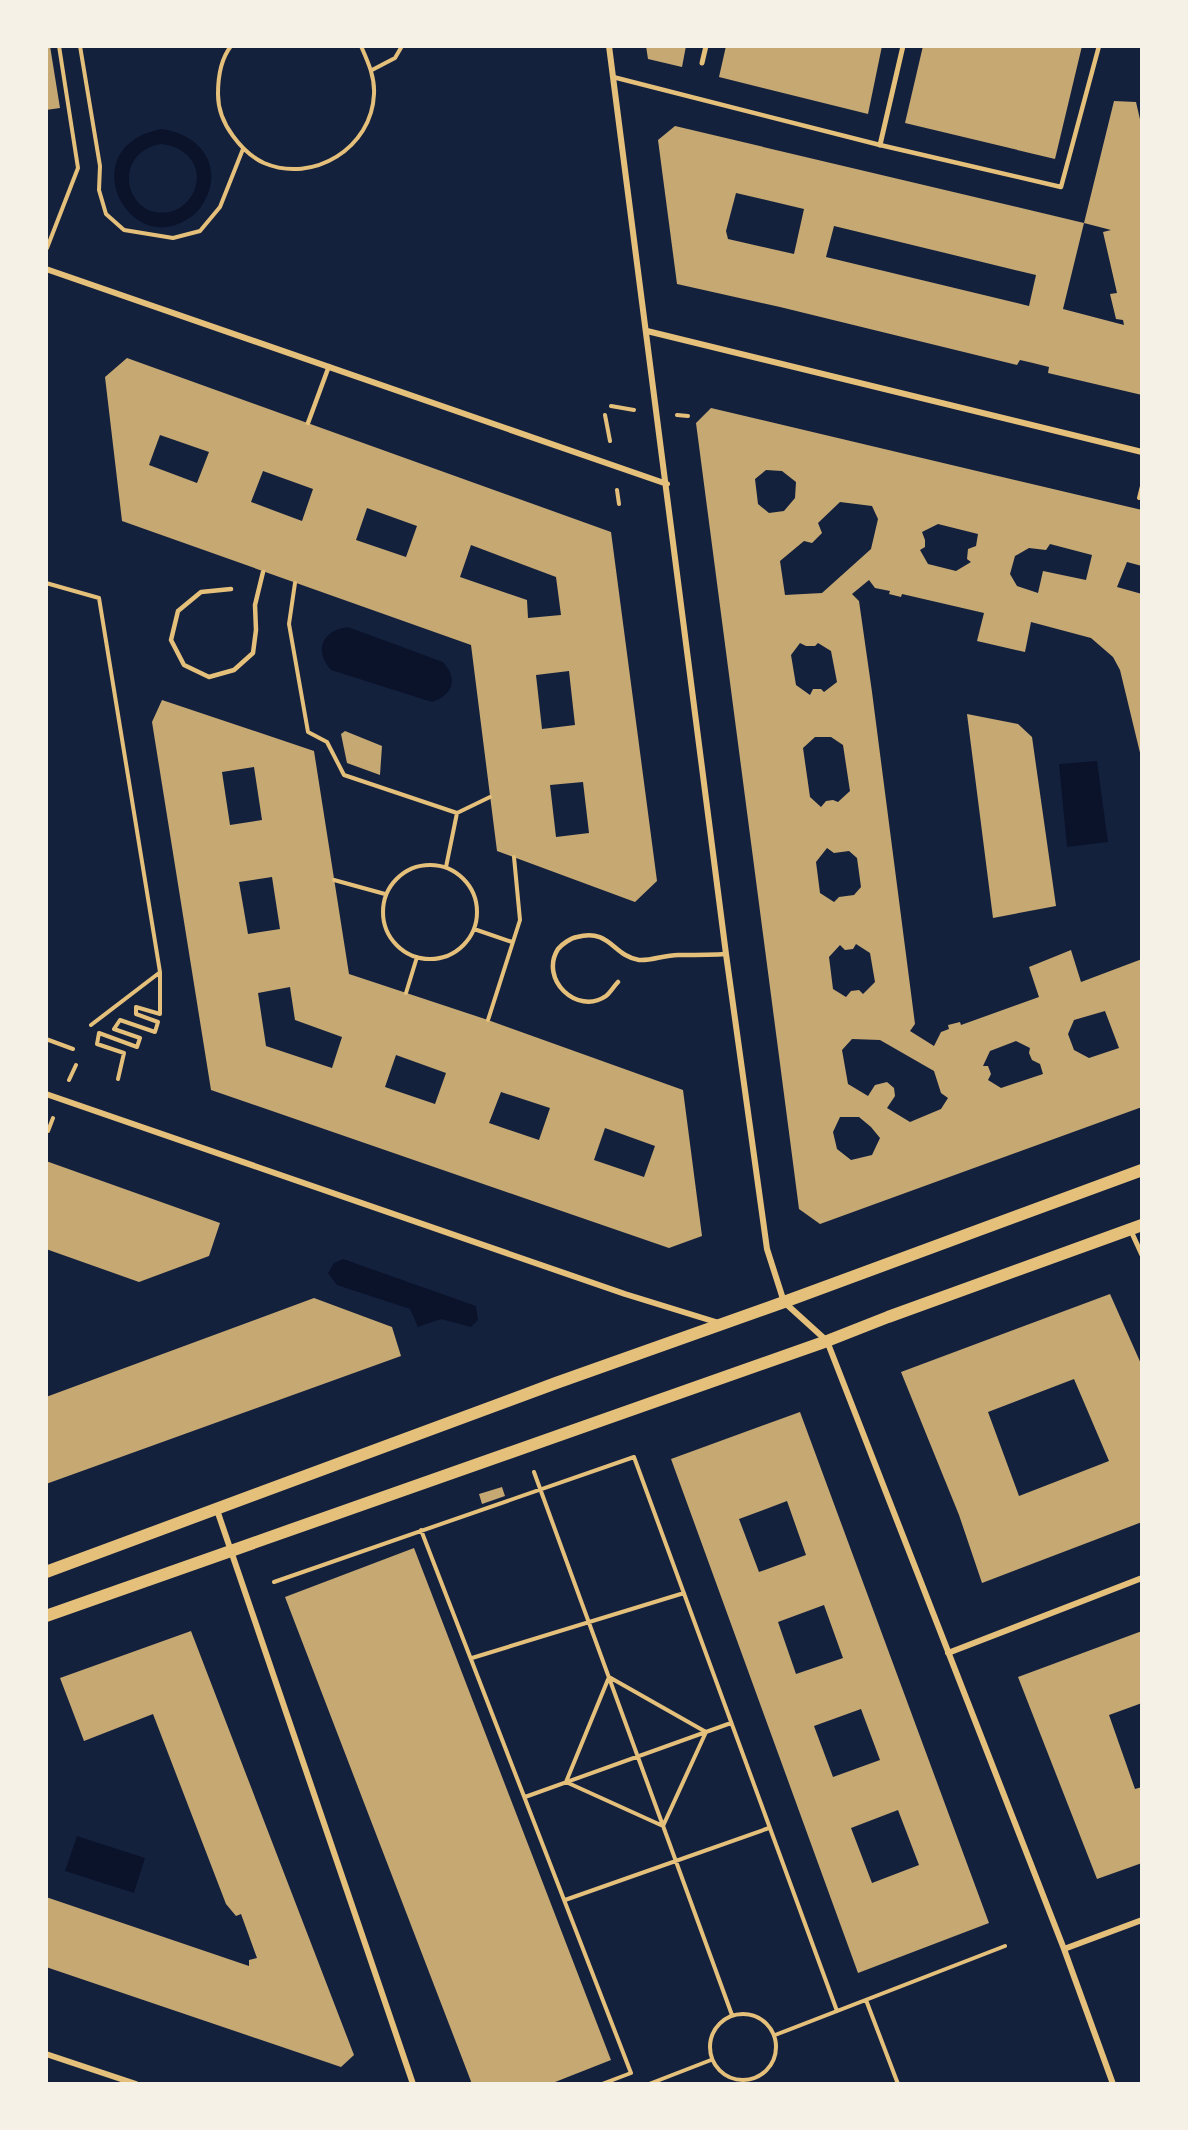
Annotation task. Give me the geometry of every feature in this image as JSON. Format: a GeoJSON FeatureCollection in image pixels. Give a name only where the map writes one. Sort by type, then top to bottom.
{"type":"FeatureCollection","features":[{"type":"Feature","properties":{"kind":"main road"},"geometry":{"type":"LineString","coordinates":[[46,1572],[545,1387],[1142,1170]]}},
{"type":"Feature","properties":{"kind":"main road"},"geometry":{"type":"LineString","coordinates":[[46,1616],[827,1341],[1136,1227]]}},
{"type":"Feature","properties":{"kind":"street"},"geometry":{"type":"LineString","coordinates":[[609,46],[726,954],[767,1249],[784,1302],[827,1341],[1064,1949],[1113,2084]]}},
{"type":"Feature","properties":{"kind":"street"},"geometry":{"type":"LineString","coordinates":[[702,63],[706,46]]}},
{"type":"Feature","properties":{"kind":"street"},"geometry":{"type":"LineString","coordinates":[[880,146],[903,46]]}},
{"type":"Feature","properties":{"kind":"street"},"geometry":{"type":"LineString","coordinates":[[46,269],[667,484]]}},
{"type":"Feature","properties":{"kind":"street"},"geometry":{"type":"LineString","coordinates":[[647,332],[1142,452]]}},
{"type":"Feature","properties":{"kind":"street"},"geometry":{"type":"LineString","coordinates":[[46,1094],[625,1294],[719,1324]]}},
{"type":"Feature","properties":{"kind":"street"},"geometry":{"type":"LineString","coordinates":[[1136,1227],[1142,1255]]}},
{"type":"Feature","properties":{"kind":"street"},"geometry":{"type":"LineString","coordinates":[[217,1510],[413,2084]]}},
{"type":"Feature","properties":{"kind":"street"},"geometry":{"type":"LineString","coordinates":[[948,1653],[1142,1578]]}},
{"type":"Feature","properties":{"kind":"street"},"geometry":{"type":"LineString","coordinates":[[1064,1949],[1142,1920]]}},
{"type":"Feature","properties":{"kind":"street"},"geometry":{"type":"LineString","coordinates":[[46,2054],[136,2084]]}},
{"type":"Feature","properties":{"kind":"lane"},"geometry":{"type":"LineString","coordinates":[[613,77],[880,146],[1061,187],[1099,46]]}},
{"type":"Feature","properties":{"kind":"lane"},"geometry":{"type":"LineString","coordinates":[[308,423],[329,366]]}},
{"type":"Feature","properties":{"kind":"lane"},"geometry":{"type":"LineString","coordinates":[[231,589],[201,592],[178,611],[171,640],[184,665],[209,677],[234,670],[253,653],[256,630],[255,605],[263,572]]}},
{"type":"Feature","properties":{"kind":"lane"},"geometry":{"type":"LineString","coordinates":[[618,982],[606,996],[588,1002],[570,998],[557,985],[553,967],[558,949],[572,938],[588,934],[605,938],[621,952],[639,960],[680,955],[692,957],[726,954]]}},
{"type":"Feature","properties":{"kind":"path"},"geometry":{"type":"LineString","coordinates":[[46,250],[78,168],[59,46]]}},
{"type":"Feature","properties":{"kind":"path"},"geometry":{"type":"LineString","coordinates":[[81,46],[100,166],[99,190],[106,214],[124,230],[173,238],[200,231],[220,207],[243,148]]}},
{"type":"Feature","properties":{"kind":"path"},"geometry":{"type":"LineString","coordinates":[[231,46],[218,77],[218,103],[226,128],[243,148],[264,163],[288,169],[314,167],[337,158],[356,141],[369,119],[374,94],[372,70],[361,46]]}},
{"type":"Feature","properties":{"kind":"path"},"geometry":{"type":"LineString","coordinates":[[372,70],[395,58],[402,46]]}},
{"type":"Feature","properties":{"kind":"path"},"geometry":{"type":"LineString","coordinates":[[1138,498],[1142,486]]}},
{"type":"Feature","properties":{"kind":"path"},"geometry":{"type":"LineString","coordinates":[[295,583],[289,624],[308,732],[327,742],[344,775],[457,813],[490,797]]}},
{"type":"Feature","properties":{"kind":"path"},"geometry":{"type":"LineString","coordinates":[[46,584],[99,598],[159,972],[159,1014],[136,1007],[136,1014],[158,1022],[155,1032],[120,1020],[114,1029],[140,1038],[136,1047],[99,1033],[97,1044],[124,1053],[118,1079]]}},
{"type":"Feature","properties":{"kind":"path"},"geometry":{"type":"LineString","coordinates":[[446,867],[457,813]]}},
{"type":"Feature","properties":{"kind":"path"},"geometry":{"type":"LineString","coordinates":[[488,1020],[520,920],[514,857]]}},
{"type":"Feature","properties":{"kind":"path"},"geometry":{"type":"LineString","coordinates":[[432,864],[446,867],[459,874],[470,885],[476,899],[478,915],[474,929],[467,942],[457,951],[444,957],[431,959],[417,957],[403,950],[392,939],[385,925],[382,910],[386,894],[393,882],[417,866],[432,864]]}},
{"type":"Feature","properties":{"kind":"path"},"geometry":{"type":"LineString","coordinates":[[334,880],[386,894]]}},
{"type":"Feature","properties":{"kind":"path"},"geometry":{"type":"LineString","coordinates":[[474,929],[512,942]]}},
{"type":"Feature","properties":{"kind":"path"},"geometry":{"type":"LineString","coordinates":[[406,993],[417,957]]}},
{"type":"Feature","properties":{"kind":"path"},"geometry":{"type":"LineString","coordinates":[[92,1025],[159,972]]}},
{"type":"Feature","properties":{"kind":"path"},"geometry":{"type":"LineString","coordinates":[[46,1039],[73,1048]]}},
{"type":"Feature","properties":{"kind":"path"},"geometry":{"type":"LineString","coordinates":[[525,1448],[732,2015]]}},
{"type":"Feature","properties":{"kind":"path"},"geometry":{"type":"LineString","coordinates":[[274,1582],[634,1457],[837,2011]]}},
{"type":"Feature","properties":{"kind":"path"},"geometry":{"type":"LineString","coordinates":[[421,1530],[631,2073],[602,2084]]}},
{"type":"Feature","properties":{"kind":"path"},"geometry":{"type":"LineString","coordinates":[[472,1658],[684,1593]]}},
{"type":"Feature","properties":{"kind":"path"},"geometry":{"type":"LineString","coordinates":[[609,1677],[706,1732]]}},
{"type":"Feature","properties":{"kind":"path"},"geometry":{"type":"LineString","coordinates":[[566,1782],[609,1677]]}},
{"type":"Feature","properties":{"kind":"path"},"geometry":{"type":"LineString","coordinates":[[525,1797],[731,1723]]}},
{"type":"Feature","properties":{"kind":"path"},"geometry":{"type":"LineString","coordinates":[[663,1826],[706,1732]]}},
{"type":"Feature","properties":{"kind":"path"},"geometry":{"type":"LineString","coordinates":[[566,1782],[663,1826]]}},
{"type":"Feature","properties":{"kind":"path"},"geometry":{"type":"LineString","coordinates":[[565,1899],[769,1828]]}},
{"type":"Feature","properties":{"kind":"path"},"geometry":{"type":"LineString","coordinates":[[775,2035],[1005,1946]]}},
{"type":"Feature","properties":{"kind":"path"},"geometry":{"type":"LineString","coordinates":[[866,2000],[898,2084]]}},
{"type":"Feature","properties":{"kind":"path"},"geometry":{"type":"LineString","coordinates":[[750,2014],[765,2021],[775,2035],[777,2054],[770,2069],[755,2082],[734,2081],[721,2074],[711,2060],[710,2037],[718,2024],[732,2015],[750,2014]]}},
{"type":"Feature","properties":{"kind":"path"},"geometry":{"type":"LineString","coordinates":[[649,2084],[711,2060]]}},
{"type":"Feature","properties":{"kind":"water"},"geometry":{"type":"Polygon","coordinates":[[[161,129],[175,132],[198,145],[205,154],[210,165],[209,190],[198,211],[185,221],[158,227],[140,221],[126,209],[117,192],[114,173],[120,154],[135,139],[161,129]],[[161,144],[144,150],[134,161],[129,173],[130,186],[135,198],[144,207],[157,212],[173,211],[184,205],[194,192],[197,179],[194,164],[189,157],[169,145],[161,144]]]}},
{"type":"Feature","properties":{"kind":"water"},"geometry":{"type":"Polygon","coordinates":[[[348,627],[443,662],[451,674],[449,690],[432,702],[331,670],[323,655],[323,642],[332,632],[348,627]]]}},
{"type":"Feature","properties":{"kind":"water"},"geometry":{"type":"Polygon","coordinates":[[[1097,761],[1108,842],[1067,847],[1059,764],[1097,761]]]}},
{"type":"Feature","properties":{"kind":"water"},"geometry":{"type":"Polygon","coordinates":[[[343,1259],[476,1306],[478,1320],[471,1327],[441,1319],[418,1327],[410,1309],[337,1285],[328,1273],[334,1263],[343,1259]]]}},
{"type":"Feature","properties":{"kind":"water"},"geometry":{"type":"Polygon","coordinates":[[[77,1836],[145,1858],[134,1893],[65,1871],[77,1836]]]}},
{"type":"Feature","properties":{"kind":"building"},"geometry":{"type":"Polygon","coordinates":[[[46,46],[50,46],[60,108],[46,110],[46,46]]]}},
{"type":"Feature","properties":{"kind":"building"},"geometry":{"type":"Polygon","coordinates":[[[646,46],[686,46],[682,67],[648,59],[646,46]]]}},
{"type":"Feature","properties":{"kind":"building"},"geometry":{"type":"Polygon","coordinates":[[[726,46],[882,46],[868,114],[719,77],[726,46]]]}},
{"type":"Feature","properties":{"kind":"building"},"geometry":{"type":"Polygon","coordinates":[[[923,46],[1082,46],[1055,159],[905,123],[923,46]]]}},
{"type":"Feature","properties":{"kind":"building"},"geometry":{"type":"Polygon","coordinates":[[[1114,101],[1136,102],[1142,128],[1142,395],[1048,373],[1049,367],[1033,363],[1020,360],[1017,365],[677,284],[658,140],[675,126],[1084,223],[1114,101]],[[736,193],[726,231],[728,239],[794,254],[804,209],[736,193]],[[1084,223],[1063,309],[1124,325],[1123,320],[1116,319],[1110,294],[1117,293],[1103,232],[1111,230],[1084,223]],[[834,226],[826,257],[1029,306],[1036,275],[834,226]]]}},
{"type":"Feature","properties":{"kind":"building"},"geometry":{"type":"Polygon","coordinates":[[[127,358],[611,532],[657,881],[635,902],[497,851],[471,645],[122,521],[105,377],[127,358]],[[160,435],[149,465],[197,483],[209,452],[160,435]],[[263,471],[251,502],[302,521],[313,489],[263,471]],[[367,508],[356,540],[406,557],[417,526],[367,508]],[[471,545],[460,577],[527,600],[528,618],[561,615],[556,577],[471,545]],[[569,671],[536,675],[542,729],[575,725],[569,671]],[[583,782],[550,785],[556,837],[589,833],[583,782]]]}},
{"type":"Feature","properties":{"kind":"building"},"geometry":{"type":"Polygon","coordinates":[[[711,408],[1142,510],[1142,566],[1127,562],[1117,587],[1142,594],[1142,761],[1120,670],[1113,657],[1091,638],[1031,622],[1025,652],[977,641],[984,613],[902,594],[901,597],[889,594],[890,591],[875,588],[869,580],[852,594],[859,601],[872,692],[915,1024],[910,1031],[934,1046],[941,1032],[949,1029],[948,1025],[960,1022],[961,1025],[1039,997],[1029,967],[1071,950],[1081,982],[1142,959],[1142,1107],[820,1224],[799,1209],[696,423],[711,408]],[[766,470],[755,479],[758,504],[769,513],[784,511],[795,498],[796,482],[782,471],[766,470]],[[840,502],[818,523],[822,533],[812,543],[804,541],[780,561],[785,595],[822,593],[871,549],[878,519],[872,506],[840,502]],[[938,524],[922,532],[925,547],[920,550],[928,564],[956,571],[971,562],[967,559],[968,549],[976,546],[978,534],[938,524]],[[1050,544],[1046,550],[1029,548],[1015,556],[1010,574],[1017,586],[1038,593],[1043,571],[1086,580],[1092,555],[1050,544]],[[800,643],[791,655],[796,685],[810,695],[813,689],[821,689],[824,692],[837,682],[831,651],[818,643],[815,646],[806,646],[800,643]],[[815,737],[803,748],[810,797],[821,807],[826,801],[838,802],[850,791],[843,745],[831,737],[815,737]],[[827,848],[816,862],[820,893],[834,902],[839,897],[854,895],[861,887],[857,858],[849,851],[834,853],[827,848]],[[856,944],[853,949],[845,950],[840,945],[829,957],[833,989],[846,997],[851,991],[859,990],[863,994],[875,982],[870,953],[856,944]],[[1105,1011],[1074,1020],[1068,1034],[1074,1050],[1089,1058],[1119,1048],[1105,1011]],[[852,1039],[842,1050],[848,1084],[868,1096],[875,1085],[887,1082],[894,1088],[895,1096],[887,1108],[910,1122],[941,1109],[948,1098],[941,1093],[934,1071],[880,1040],[852,1039]],[[1016,1041],[990,1051],[983,1066],[988,1066],[991,1074],[988,1080],[1001,1088],[1043,1074],[1040,1064],[1032,1060],[1029,1053],[1030,1048],[1016,1041]],[[840,1117],[833,1132],[837,1149],[851,1160],[872,1155],[880,1138],[859,1117],[840,1117]]]}},
{"type":"Feature","properties":{"kind":"building"},"geometry":{"type":"Polygon","coordinates":[[[162,700],[314,751],[349,974],[488,1020],[683,1090],[702,1236],[669,1248],[211,1090],[152,722],[162,700]],[[254,767],[222,772],[230,825],[262,820],[254,767]],[[272,877],[239,882],[248,934],[280,929],[272,877]],[[290,987],[258,993],[266,1046],[332,1068],[342,1037],[295,1020],[290,987]],[[396,1055],[385,1087],[435,1104],[446,1073],[396,1055]],[[501,1092],[489,1123],[539,1140],[550,1108],[501,1092]],[[605,1128],[594,1160],[644,1177],[655,1146],[605,1128]]]}},
{"type":"Feature","properties":{"kind":"building"},"geometry":{"type":"Polygon","coordinates":[[[967,714],[1018,724],[1032,737],[1056,906],[993,918],[967,714]]]}},
{"type":"Feature","properties":{"kind":"building"},"geometry":{"type":"Polygon","coordinates":[[[345,731],[382,746],[380,775],[347,763],[341,734],[345,731]]]}},
{"type":"Feature","properties":{"kind":"building"},"geometry":{"type":"Polygon","coordinates":[[[46,1161],[220,1223],[209,1256],[139,1282],[46,1249],[46,1161]]]}},
{"type":"Feature","properties":{"kind":"building"},"geometry":{"type":"Polygon","coordinates":[[[1110,1294],[1142,1366],[1142,1522],[982,1583],[959,1515],[901,1372],[1110,1294]],[[1074,1379],[988,1412],[1019,1496],[1109,1461],[1074,1379]]]}},
{"type":"Feature","properties":{"kind":"building"},"geometry":{"type":"Polygon","coordinates":[[[314,1298],[392,1327],[401,1356],[46,1484],[46,1397],[314,1298]]]}},
{"type":"Feature","properties":{"kind":"building"},"geometry":{"type":"Polygon","coordinates":[[[800,1412],[989,1923],[858,1973],[671,1459],[800,1412]],[[787,1501],[739,1519],[759,1572],[806,1555],[787,1501]],[[824,1605],[778,1622],[796,1674],[843,1658],[824,1605]],[[861,1709],[814,1726],[833,1777],[880,1760],[861,1709]],[[898,1810],[851,1828],[872,1883],[919,1865],[898,1810]]]}},
{"type":"Feature","properties":{"kind":"building"},"geometry":{"type":"Polygon","coordinates":[[[502,1487],[505,1496],[482,1504],[479,1494],[502,1487]]]}},
{"type":"Feature","properties":{"kind":"building"},"geometry":{"type":"Polygon","coordinates":[[[414,1548],[611,2060],[550,2084],[472,2084],[285,1597],[414,1548]]]}},
{"type":"Feature","properties":{"kind":"building"},"geometry":{"type":"Polygon","coordinates":[[[191,1631],[354,2055],[341,2067],[46,1967],[46,1897],[249,1966],[249,1960],[257,1958],[241,1914],[236,1916],[226,1904],[153,1714],[84,1741],[60,1678],[191,1631]]]}},
{"type":"Feature","properties":{"kind":"building"},"geometry":{"type":"Polygon","coordinates":[[[1142,1631],[1142,1703],[1109,1715],[1135,1789],[1142,1787],[1142,1863],[1097,1879],[1018,1677],[1142,1631]]]}}]}
